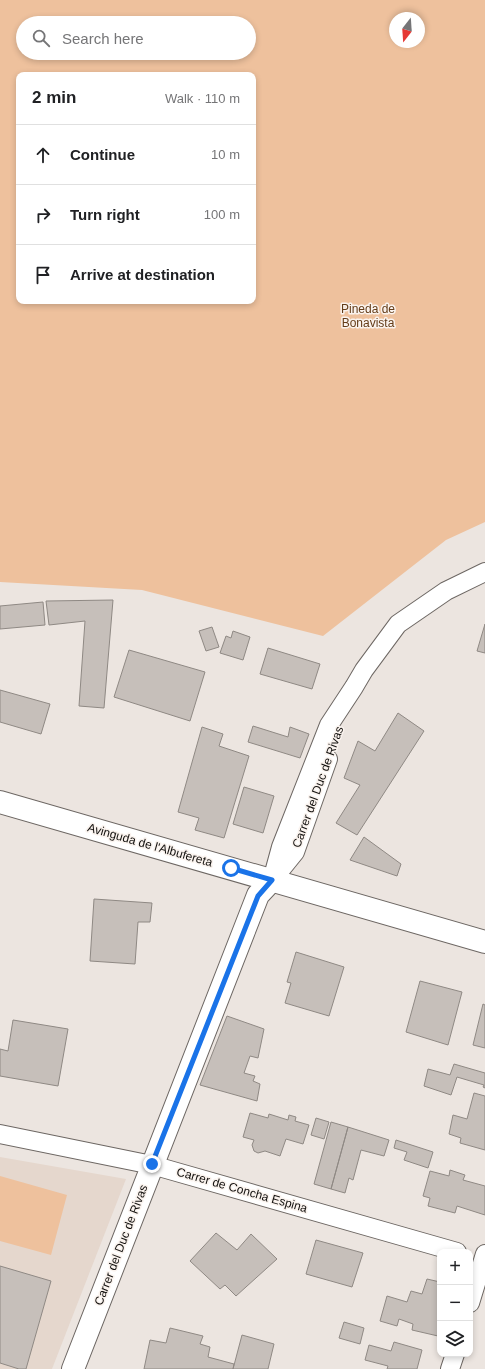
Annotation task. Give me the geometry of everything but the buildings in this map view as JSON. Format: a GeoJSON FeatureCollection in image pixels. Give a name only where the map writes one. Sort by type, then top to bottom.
{"type":"FeatureCollection","features":[{"type":"Feature","properties":{"kind":"street","name":"Carrer del Duc de Rivas"},"geometry":{"type":"LineString","coordinates":[[73,1369],[258,896],[295,852],[354,688],[364,670],[398,624],[446,591],[485,572]]}},
{"type":"Feature","properties":{"kind":"street","name":"Avinguda de l'Albufereta"},"geometry":{"type":"LineString","coordinates":[[0,802],[485,942]]}},
{"type":"Feature","properties":{"kind":"street","name":"Carrer de Concha Espina"},"geometry":{"type":"LineString","coordinates":[[0,1134],[152,1164],[447,1249]]}},
{"type":"Feature","properties":{"kind":"street"},"geometry":{"type":"LineString","coordinates":[[473,1291],[481,1257]]}},
{"type":"Feature","properties":{"kind":"street"},"geometry":{"type":"LineString","coordinates":[[450,1369],[454,1357]]}},
{"type":"Feature","properties":{"kind":"shaded area"},"geometry":{"type":"Polygon","coordinates":[[[0,1157],[126,1179],[52,1369],[0,1369],[0,1157]]]}},
{"type":"Feature","properties":{"kind":"green space","name":"Pineda de Bonavista"},"geometry":{"type":"Polygon","coordinates":[[[0,0],[485,0],[485,522],[446,540],[323,636],[142,590],[0,582],[0,0]]]}},
{"type":"Feature","properties":{"kind":"green space"},"geometry":{"type":"Polygon","coordinates":[[[0,1176],[67,1195],[51,1255],[0,1241],[0,1176]]]}},
{"type":"Feature","properties":{"kind":"route"},"geometry":{"type":"LineString","coordinates":[[152,1164],[258,896],[272,880],[231,868]]}}]}
